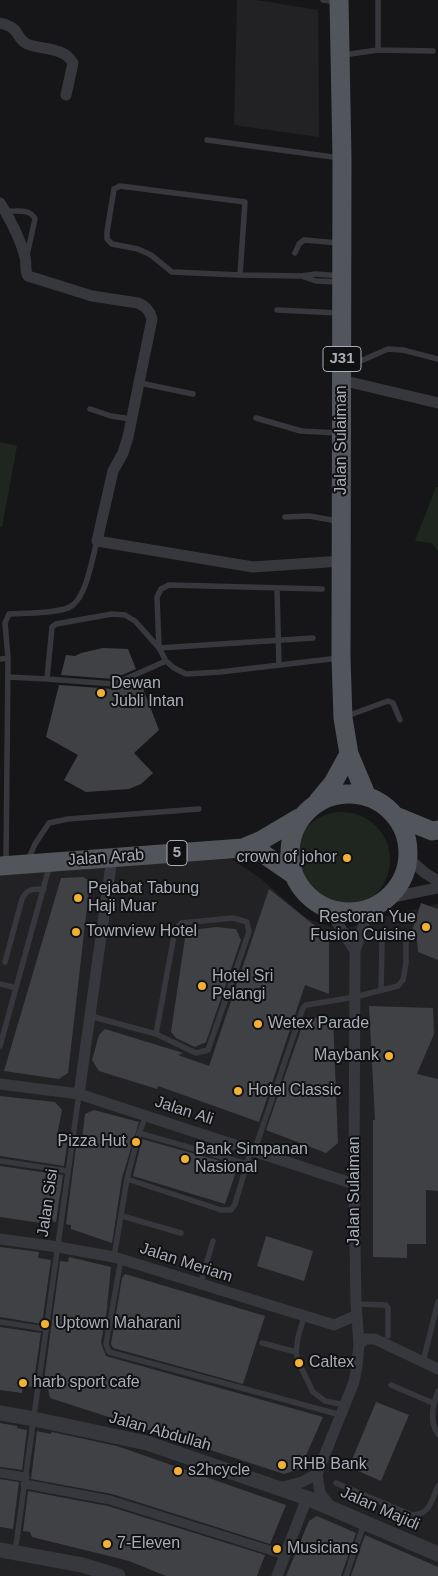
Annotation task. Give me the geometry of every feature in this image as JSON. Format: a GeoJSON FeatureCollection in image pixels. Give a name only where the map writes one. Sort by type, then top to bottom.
{"type":"FeatureCollection","features":[{"type":"Feature","properties":{"kind":"main road","name":"Jalan Sulaiman"},"geometry":{"type":"LineString","coordinates":[[334,1],[340,55],[342,158],[341,658],[343,718],[348,754]]}},
{"type":"Feature","properties":{"kind":"main road","name":"J31"},"geometry":{"type":"LineString","coordinates":[[348,754],[367,797]]}},
{"type":"Feature","properties":{"kind":"main road"},"geometry":{"type":"LineString","coordinates":[[348,754],[333,783],[323,797],[305,813],[293,831],[290,860],[294,875],[302,888],[314,900],[328,908],[341,911],[355,912],[369,909],[388,898],[406,874],[409,856],[407,833],[398,816]]}},
{"type":"Feature","properties":{"kind":"main road","name":"5"},"geometry":{"type":"LineString","coordinates":[[242,848],[262,840],[323,800],[337,795],[367,797],[398,816],[435,830]]}},
{"type":"Feature","properties":{"kind":"main road","name":"5"},"geometry":{"type":"LineString","coordinates":[[409,856],[413,846],[435,830]]}},
{"type":"Feature","properties":{"kind":"main road","name":"Jalan Arab"},"geometry":{"type":"LineString","coordinates":[[3,866],[242,848],[262,853],[294,875]]}},
{"type":"Feature","properties":{"kind":"street"},"geometry":{"type":"LineString","coordinates":[[0,23],[14,28],[21,40],[27,44],[61,53],[71,60],[73,63],[66,96]]}},
{"type":"Feature","properties":{"kind":"street"},"geometry":{"type":"LineString","coordinates":[[3,207],[26,259],[26,271],[32,278],[92,296],[138,303],[150,311],[152,319],[140,383],[123,454],[114,471],[97,541],[253,567],[342,561]]}},
{"type":"Feature","properties":{"kind":"street"},"geometry":{"type":"LineString","coordinates":[[341,380],[438,403]]}},
{"type":"Feature","properties":{"kind":"street"},"geometry":{"type":"LineString","coordinates":[[409,856],[425,873],[438,881]]}},
{"type":"Feature","properties":{"kind":"street","name":"Jalan Sisi"},"geometry":{"type":"LineString","coordinates":[[79,1094],[112,858]]}},
{"type":"Feature","properties":{"kind":"street"},"geometry":{"type":"LineString","coordinates":[[388,898],[438,888]]}},
{"type":"Feature","properties":{"kind":"street"},"geometry":{"type":"LineString","coordinates":[[328,908],[355,951]]}},
{"type":"Feature","properties":{"kind":"street"},"geometry":{"type":"LineString","coordinates":[[355,951],[369,909]]}},
{"type":"Feature","properties":{"kind":"street","name":"Jalan Sulaiman"},"geometry":{"type":"LineString","coordinates":[[317,1474],[343,1410],[355,1374],[359,1344],[354,1184],[355,951]]}},
{"type":"Feature","properties":{"kind":"street","name":"Jalan Ali"},"geometry":{"type":"LineString","coordinates":[[0,1084],[79,1094],[354,1184]]}},
{"type":"Feature","properties":{"kind":"street","name":"Jalan Meriam"},"geometry":{"type":"LineString","coordinates":[[0,1239],[58,1246],[118,1258],[334,1325],[357,1310]]}},
{"type":"Feature","properties":{"kind":"street"},"geometry":{"type":"LineString","coordinates":[[359,1344],[366,1339],[375,1339],[438,1368]]}},
{"type":"Feature","properties":{"kind":"street","name":"Jalan Abdullah"},"geometry":{"type":"LineString","coordinates":[[0,1413],[147,1443],[307,1498]]}},
{"type":"Feature","properties":{"kind":"street"},"geometry":{"type":"LineString","coordinates":[[0,1474],[110,1500],[285,1555]]}},
{"type":"Feature","properties":{"kind":"street"},"geometry":{"type":"LineString","coordinates":[[279,1488],[302,1482],[317,1474],[320,1493],[330,1506]]}},
{"type":"Feature","properties":{"kind":"street"},"geometry":{"type":"LineString","coordinates":[[277,1576],[307,1498]]}},
{"type":"Feature","properties":{"kind":"street","name":"Jalan Majidi"},"geometry":{"type":"LineString","coordinates":[[307,1498],[330,1506],[438,1554]]}},
{"type":"Feature","properties":{"kind":"street"},"geometry":{"type":"LineString","coordinates":[[8,1551],[118,1576]]}},
{"type":"Feature","properties":{"kind":"lane"},"geometry":{"type":"LineString","coordinates":[[378,0],[378,50]]}},
{"type":"Feature","properties":{"kind":"lane"},"geometry":{"type":"LineString","coordinates":[[340,55],[378,50],[433,51]]}},
{"type":"Feature","properties":{"kind":"lane"},"geometry":{"type":"LineString","coordinates":[[208,140],[342,158]]}},
{"type":"Feature","properties":{"kind":"lane"},"geometry":{"type":"LineString","coordinates":[[240,276],[245,202],[120,186],[114,189],[107,239],[112,244],[138,249],[151,255],[172,272],[240,276],[301,276],[316,274],[342,279]]}},
{"type":"Feature","properties":{"kind":"lane"},"geometry":{"type":"LineString","coordinates":[[3,207],[29,212],[35,219],[26,259]]}},
{"type":"Feature","properties":{"kind":"lane"},"geometry":{"type":"LineString","coordinates":[[295,253],[299,244],[304,240],[342,244]]}},
{"type":"Feature","properties":{"kind":"lane"},"geometry":{"type":"LineString","coordinates":[[277,310],[341,314]]}},
{"type":"Feature","properties":{"kind":"lane"},"geometry":{"type":"LineString","coordinates":[[342,357],[363,360],[388,349],[403,350],[438,358]]}},
{"type":"Feature","properties":{"kind":"lane"},"geometry":{"type":"LineString","coordinates":[[140,383],[193,394]]}},
{"type":"Feature","properties":{"kind":"lane"},"geometry":{"type":"LineString","coordinates":[[90,409],[110,416],[131,419]]}},
{"type":"Feature","properties":{"kind":"lane"},"geometry":{"type":"LineString","coordinates":[[256,418],[301,430],[341,433]]}},
{"type":"Feature","properties":{"kind":"lane"},"geometry":{"type":"LineString","coordinates":[[285,517],[309,516],[342,522]]}},
{"type":"Feature","properties":{"kind":"lane"},"geometry":{"type":"LineString","coordinates":[[3,866],[8,677],[5,623],[9,614],[45,613],[72,606],[82,594],[97,541]]}},
{"type":"Feature","properties":{"kind":"lane"},"geometry":{"type":"LineString","coordinates":[[159,648],[157,597],[161,589],[169,585],[322,589]]}},
{"type":"Feature","properties":{"kind":"lane"},"geometry":{"type":"LineString","coordinates":[[277,589],[279,665]]}},
{"type":"Feature","properties":{"kind":"lane"},"geometry":{"type":"LineString","coordinates":[[47,679],[52,627],[56,624],[112,614],[125,615],[135,621],[159,648],[166,661],[174,668],[186,674],[341,658]]}},
{"type":"Feature","properties":{"kind":"lane"},"geometry":{"type":"LineString","coordinates":[[159,648],[313,638]]}},
{"type":"Feature","properties":{"kind":"lane"},"geometry":{"type":"LineString","coordinates":[[0,659],[8,658]]}},
{"type":"Feature","properties":{"kind":"lane"},"geometry":{"type":"LineString","coordinates":[[8,677],[114,684],[166,661]]}},
{"type":"Feature","properties":{"kind":"lane"},"geometry":{"type":"LineString","coordinates":[[343,718],[388,701],[393,704],[400,720]]}},
{"type":"Feature","properties":{"kind":"lane"},"geometry":{"type":"LineString","coordinates":[[26,864],[35,844],[49,823],[68,819],[199,809]]}},
{"type":"Feature","properties":{"kind":"lane"},"geometry":{"type":"LineString","coordinates":[[0,1046],[51,862]]}},
{"type":"Feature","properties":{"kind":"lane"},"geometry":{"type":"LineString","coordinates":[[5,962],[22,899],[26,892],[31,889],[44,889]]}},
{"type":"Feature","properties":{"kind":"lane"},"geometry":{"type":"LineString","coordinates":[[90,1016],[156,1034],[196,1054],[208,1050],[249,932],[247,922],[233,918],[181,923],[175,930],[156,1034]]}},
{"type":"Feature","properties":{"kind":"lane"},"geometry":{"type":"LineString","coordinates":[[127,1179],[221,1210],[230,1210],[235,1204],[247,1164],[302,1008],[306,1005],[355,997],[398,986],[403,980],[406,963],[406,941]]}},
{"type":"Feature","properties":{"kind":"lane"},"geometry":{"type":"LineString","coordinates":[[381,990],[382,943]]}},
{"type":"Feature","properties":{"kind":"lane"},"geometry":{"type":"LineString","coordinates":[[0,984],[16,988]]}},
{"type":"Feature","properties":{"kind":"lane","name":"Jalan Sisi"},"geometry":{"type":"LineString","coordinates":[[8,1551],[25,1481],[79,1094]]}},
{"type":"Feature","properties":{"kind":"lane"},"geometry":{"type":"LineString","coordinates":[[146,1116],[139,1132],[127,1179],[106,1344],[109,1352],[343,1410]]}},
{"type":"Feature","properties":{"kind":"lane"},"geometry":{"type":"LineString","coordinates":[[139,1132],[247,1164]]}},
{"type":"Feature","properties":{"kind":"lane"},"geometry":{"type":"LineString","coordinates":[[0,1161],[68,1171]]}},
{"type":"Feature","properties":{"kind":"lane"},"geometry":{"type":"LineString","coordinates":[[122,1216],[181,1233]]}},
{"type":"Feature","properties":{"kind":"lane"},"geometry":{"type":"LineString","coordinates":[[200,1285],[213,1241]]}},
{"type":"Feature","properties":{"kind":"lane"},"geometry":{"type":"LineString","coordinates":[[423,1362],[438,1302]]}},
{"type":"Feature","properties":{"kind":"lane"},"geometry":{"type":"LineString","coordinates":[[357,1310],[386,1305],[388,1308],[388,1336]]}},
{"type":"Feature","properties":{"kind":"lane"},"geometry":{"type":"LineString","coordinates":[[304,1317],[298,1337],[296,1352],[298,1361],[312,1392],[343,1410]]}},
{"type":"Feature","properties":{"kind":"lane"},"geometry":{"type":"LineString","coordinates":[[0,1322],[46,1329]]}},
{"type":"Feature","properties":{"kind":"lane"},"geometry":{"type":"LineString","coordinates":[[262,1342],[296,1352]]}},
{"type":"Feature","properties":{"kind":"lane"},"geometry":{"type":"LineString","coordinates":[[391,1385],[434,1403]]}},
{"type":"Feature","properties":{"kind":"lane"},"geometry":{"type":"LineString","coordinates":[[438,1391],[434,1403],[433,1419],[435,1430],[438,1434]]}},
{"type":"Feature","properties":{"kind":"lane"},"geometry":{"type":"LineString","coordinates":[[336,1483],[412,1515],[421,1515],[428,1509],[438,1486]]}},
{"type":"Feature","properties":{"kind":"lane"},"geometry":{"type":"LineString","coordinates":[[346,1576],[364,1521]]}},
{"type":"Feature","properties":{"kind":"shaded area"},"geometry":{"type":"Polygon","coordinates":[[[237,0],[256,0],[318,10],[319,137],[234,125],[237,0]]]}},
{"type":"Feature","properties":{"kind":"shaded area"},"geometry":{"type":"Polygon","coordinates":[[[0,442],[17,446],[2,527],[0,527],[0,442]]]}},
{"type":"Feature","properties":{"kind":"shaded area"},"geometry":{"type":"Polygon","coordinates":[[[436,487],[438,487],[438,551],[432,543],[415,541],[436,487]]]}},
{"type":"Feature","properties":{"kind":"shaded area"},"geometry":{"type":"Polygon","coordinates":[[[342,812],[361,815],[376,826],[387,841],[390,860],[387,879],[376,894],[361,905],[342,908],[323,905],[308,894],[297,879],[294,860],[297,841],[308,826],[323,815],[342,812]]]}},
{"type":"Feature","properties":{"kind":"shaded area"},"geometry":{"type":"Polygon","coordinates":[[[231,859],[260,878],[307,919],[341,930],[387,916],[438,904],[438,1576],[0,1576],[0,871],[231,859]]]}},
{"type":"Feature","properties":{"kind":"building"},"geometry":{"type":"Polygon","coordinates":[[[103,648],[128,649],[136,669],[113,679],[61,675],[66,655],[75,656],[103,648]]]}},
{"type":"Feature","properties":{"kind":"building","name":"Dewan Jubli Intan"},"geometry":{"type":"Polygon","coordinates":[[[139,678],[159,730],[134,753],[153,773],[141,784],[129,789],[86,792],[64,780],[78,755],[46,737],[59,685],[114,689],[139,678]]]}},
{"type":"Feature","properties":{"kind":"building"},"geometry":{"type":"Polygon","coordinates":[[[83,877],[90,881],[68,1073],[59,1079],[4,1071],[61,878],[83,877]]]}},
{"type":"Feature","properties":{"kind":"building","name":"Wetex Parade"},"geometry":{"type":"Polygon","coordinates":[[[269,889],[329,937],[329,994],[305,985],[259,1122],[158,1086],[157,1089],[99,1071],[92,1060],[99,1035],[105,1029],[183,1053],[178,1055],[209,1066],[269,889]]]}},
{"type":"Feature","properties":{"kind":"building","name":"Restoran Yue Fusion Cuisine"},"geometry":{"type":"Polygon","coordinates":[[[421,903],[438,909],[438,960],[418,952],[417,940],[410,937],[421,903]]]}},
{"type":"Feature","properties":{"kind":"building","name":"Hotel Sri Pelangi"},"geometry":{"type":"Polygon","coordinates":[[[216,927],[236,929],[241,940],[206,1042],[195,1047],[176,1038],[171,1032],[185,938],[189,938],[192,930],[216,927]]]}},
{"type":"Feature","properties":{"kind":"building"},"geometry":{"type":"Polygon","coordinates":[[[369,1006],[433,1008],[434,1034],[417,1074],[438,1079],[438,1191],[426,1190],[426,1244],[407,1244],[407,1258],[373,1257],[373,1120],[375,1120],[369,1006]]]}},
{"type":"Feature","properties":{"kind":"building"},"geometry":{"type":"Polygon","coordinates":[[[305,1018],[333,1018],[338,1143],[326,1153],[266,1130],[305,1018]]]}},
{"type":"Feature","properties":{"kind":"building"},"geometry":{"type":"Polygon","coordinates":[[[0,1096],[55,1102],[62,1110],[57,1136],[68,1138],[64,1166],[0,1156],[0,1096]]]}},
{"type":"Feature","properties":{"kind":"building"},"geometry":{"type":"Polygon","coordinates":[[[94,1110],[139,1122],[122,1178],[112,1243],[71,1229],[71,1225],[66,1224],[77,1139],[82,1140],[85,1114],[94,1110]]]}},
{"type":"Feature","properties":{"kind":"building"},"geometry":{"type":"Polygon","coordinates":[[[142,1139],[238,1166],[225,1204],[133,1176],[142,1139]]]}},
{"type":"Feature","properties":{"kind":"building"},"geometry":{"type":"Polygon","coordinates":[[[0,1166],[63,1175],[56,1222],[43,1220],[41,1223],[0,1217],[0,1166]]]}},
{"type":"Feature","properties":{"kind":"building"},"geometry":{"type":"Polygon","coordinates":[[[266,1236],[313,1251],[304,1281],[257,1266],[266,1236]]]}},
{"type":"Feature","properties":{"kind":"building"},"geometry":{"type":"Polygon","coordinates":[[[0,1247],[39,1252],[38,1258],[51,1260],[42,1324],[0,1317],[0,1247]]]}},
{"type":"Feature","properties":{"kind":"building"},"geometry":{"type":"Polygon","coordinates":[[[69,1257],[111,1267],[107,1307],[108,1304],[101,1343],[106,1356],[323,1417],[300,1469],[284,1474],[50,1398],[48,1389],[43,1388],[60,1261],[68,1262],[69,1257]]]}},
{"type":"Feature","properties":{"kind":"building"},"geometry":{"type":"Polygon","coordinates":[[[125,1274],[265,1316],[243,1384],[113,1348],[111,1344],[122,1278],[125,1274]]]}},
{"type":"Feature","properties":{"kind":"building"},"geometry":{"type":"Polygon","coordinates":[[[0,1327],[41,1333],[33,1387],[23,1386],[22,1393],[0,1390],[0,1327]]]}},
{"type":"Feature","properties":{"kind":"building"},"geometry":{"type":"Polygon","coordinates":[[[376,1402],[409,1415],[381,1481],[349,1467],[376,1402]]]}},
{"type":"Feature","properties":{"kind":"building"},"geometry":{"type":"Polygon","coordinates":[[[0,1423],[27,1430],[22,1470],[0,1467],[0,1423]]]}},
{"type":"Feature","properties":{"kind":"building"},"geometry":{"type":"Polygon","coordinates":[[[37,1431],[50,1434],[52,1432],[117,1446],[286,1505],[270,1544],[112,1494],[31,1479],[37,1431]]]}},
{"type":"Feature","properties":{"kind":"building"},"geometry":{"type":"Polygon","coordinates":[[[0,1479],[19,1482],[13,1529],[0,1527],[0,1479]]]}},
{"type":"Feature","properties":{"kind":"building"},"geometry":{"type":"Polygon","coordinates":[[[28,1491],[108,1506],[265,1555],[257,1576],[166,1576],[129,1561],[32,1537],[30,1532],[23,1531],[28,1491]]]}},
{"type":"Feature","properties":{"kind":"building"},"geometry":{"type":"Polygon","coordinates":[[[317,1516],[356,1533],[341,1576],[286,1576],[309,1521],[317,1516]]]}},
{"type":"Feature","properties":{"kind":"building"},"geometry":{"type":"Polygon","coordinates":[[[365,1535],[438,1567],[438,1576],[351,1576],[365,1535]]]}},
{"type":"Feature","properties":{"kind":"place","name":"Dewan Jubli Intan"},"geometry":{"type":"Point","coordinates":[101,693]}},
{"type":"Feature","properties":{"kind":"place","name":"crown of johor"},"geometry":{"type":"Point","coordinates":[347,858]}},
{"type":"Feature","properties":{"kind":"place","name":"Pejabat Tabung Haji Muar"},"geometry":{"type":"Point","coordinates":[78,898]}},
{"type":"Feature","properties":{"kind":"place","name":"Restoran Yue Fusion Cuisine"},"geometry":{"type":"Point","coordinates":[426,927]}},
{"type":"Feature","properties":{"kind":"place","name":"Townview Hotel"},"geometry":{"type":"Point","coordinates":[76,932]}},
{"type":"Feature","properties":{"kind":"place","name":"Hotel Sri Pelangi"},"geometry":{"type":"Point","coordinates":[202,986]}},
{"type":"Feature","properties":{"kind":"place","name":"Wetex Parade"},"geometry":{"type":"Point","coordinates":[258,1024]}},
{"type":"Feature","properties":{"kind":"place","name":"Maybank"},"geometry":{"type":"Point","coordinates":[389,1056]}},
{"type":"Feature","properties":{"kind":"place","name":"Hotel Classic"},"geometry":{"type":"Point","coordinates":[238,1091]}},
{"type":"Feature","properties":{"kind":"place","name":"Pizza Hut"},"geometry":{"type":"Point","coordinates":[136,1142]}},
{"type":"Feature","properties":{"kind":"place","name":"Bank Simpanan Nasional"},"geometry":{"type":"Point","coordinates":[185,1159]}},
{"type":"Feature","properties":{"kind":"place","name":"Uptown Maharani"},"geometry":{"type":"Point","coordinates":[45,1324]}},
{"type":"Feature","properties":{"kind":"place","name":"Caltex"},"geometry":{"type":"Point","coordinates":[299,1363]}},
{"type":"Feature","properties":{"kind":"place","name":"harb sport cafe"},"geometry":{"type":"Point","coordinates":[23,1383]}},
{"type":"Feature","properties":{"kind":"place","name":"RHB Bank"},"geometry":{"type":"Point","coordinates":[282,1465]}},
{"type":"Feature","properties":{"kind":"place","name":"s2hcycle"},"geometry":{"type":"Point","coordinates":[178,1471]}},
{"type":"Feature","properties":{"kind":"place","name":"7-Eleven"},"geometry":{"type":"Point","coordinates":[107,1544]}},
{"type":"Feature","properties":{"kind":"place","name":"Musicians"},"geometry":{"type":"Point","coordinates":[277,1549]}}]}
